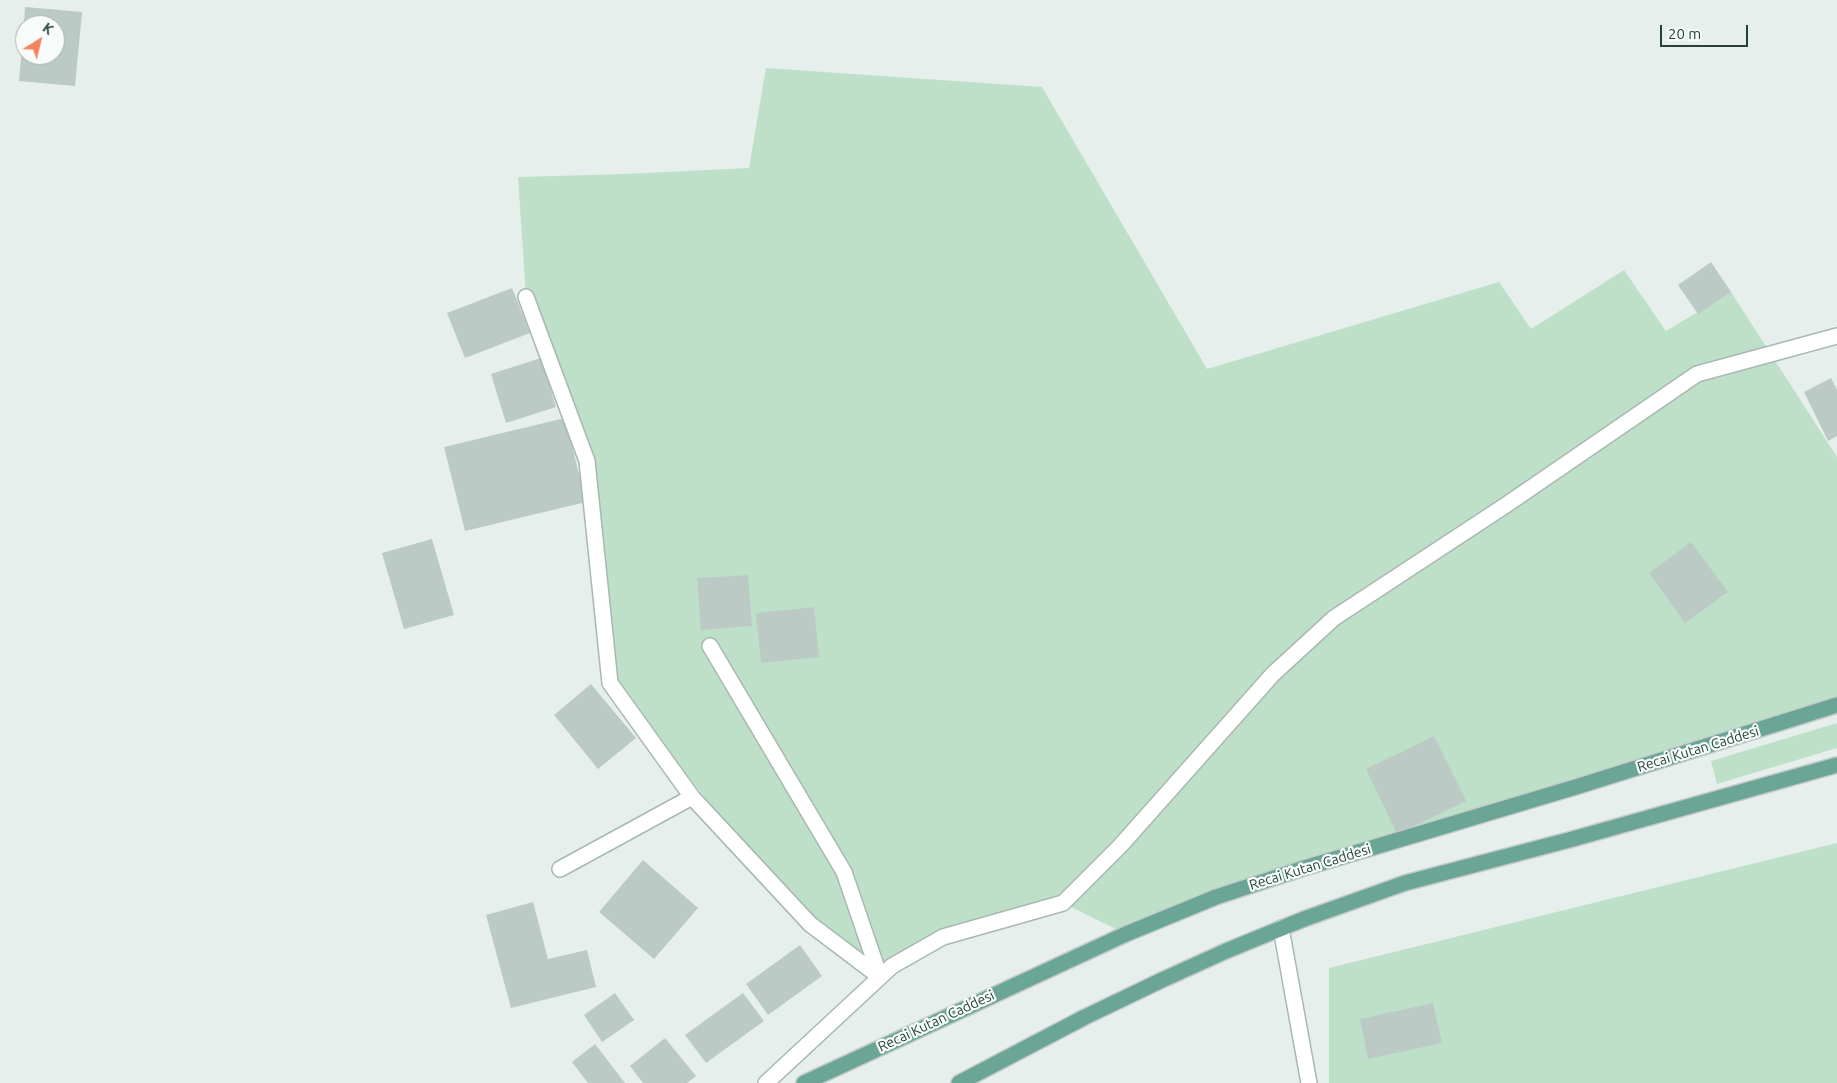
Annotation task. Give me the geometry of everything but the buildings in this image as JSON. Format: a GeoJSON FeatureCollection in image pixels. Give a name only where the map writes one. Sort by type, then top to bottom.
{"type":"FeatureCollection","features":[{"type":"Feature","properties":{"kind":"main road","name":"Recai Kutan Caddesi"},"geometry":{"type":"LineString","coordinates":[[804,1083],[1117,938],[1216,897],[1837,705]]}},
{"type":"Feature","properties":{"kind":"main road"},"geometry":{"type":"LineString","coordinates":[[959,1083],[1085,1017],[1226,951],[1281,928],[1405,883],[1569,840],[1837,765]]}},
{"type":"Feature","properties":{"kind":"street"},"geometry":{"type":"LineString","coordinates":[[526,298],[587,461],[610,683],[692,797],[810,924],[880,977]]}},
{"type":"Feature","properties":{"kind":"street"},"geometry":{"type":"LineString","coordinates":[[766,1083],[892,966],[944,937],[1063,903],[1134,831],[1273,674],[1334,618],[1506,505],[1696,374],[1837,336]]}},
{"type":"Feature","properties":{"kind":"street"},"geometry":{"type":"LineString","coordinates":[[710,646],[844,872],[880,977]]}},
{"type":"Feature","properties":{"kind":"street"},"geometry":{"type":"LineString","coordinates":[[560,868],[692,797]]}},
{"type":"Feature","properties":{"kind":"street"},"geometry":{"type":"LineString","coordinates":[[1281,928],[1309,1083]]}},
{"type":"Feature","properties":{"kind":"green space"},"geometry":{"type":"Polygon","coordinates":[[[766,68],[1042,87],[1207,369],[1499,282],[1531,329],[1624,270],[1666,331],[1731,292],[1837,457],[1837,706],[1126,934],[1063,903],[944,937],[880,977],[810,924],[610,683],[587,461],[526,297],[518,177],[749,168],[766,68]]]}},
{"type":"Feature","properties":{"kind":"green space"},"geometry":{"type":"Polygon","coordinates":[[[1837,723],[1837,748],[1717,784],[1711,761],[1837,723]]]}},
{"type":"Feature","properties":{"kind":"green space"},"geometry":{"type":"Polygon","coordinates":[[[1837,843],[1837,1083],[1329,1083],[1329,968],[1837,843]]]}}]}
